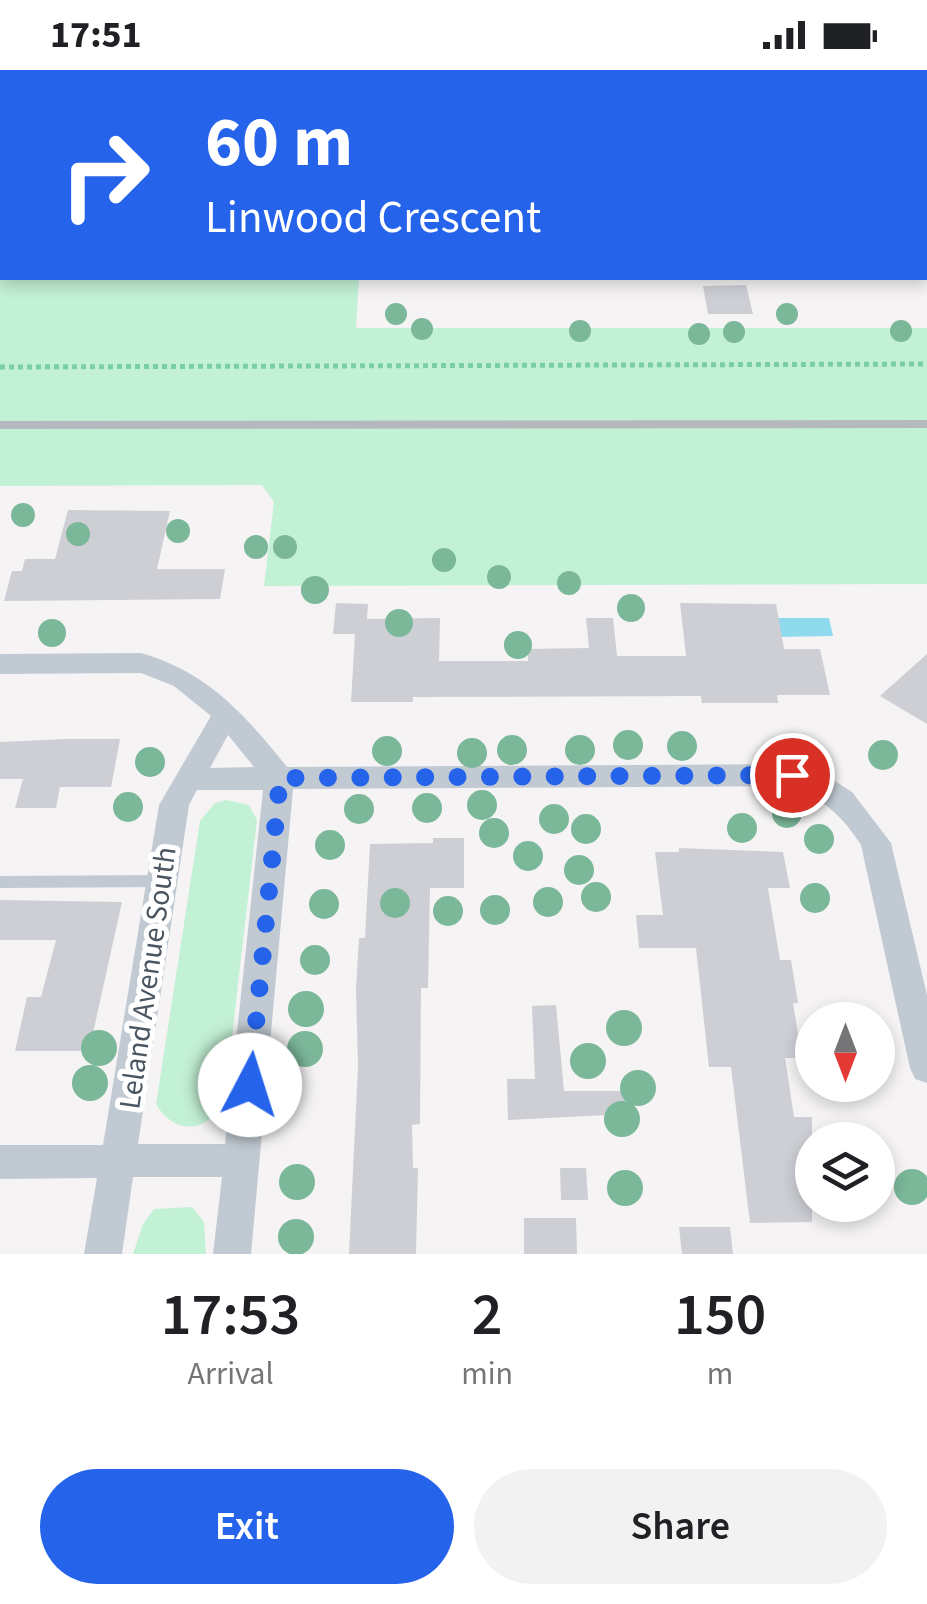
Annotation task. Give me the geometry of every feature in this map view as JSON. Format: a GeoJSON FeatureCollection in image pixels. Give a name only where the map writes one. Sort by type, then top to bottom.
{"type":"FeatureCollection","features":[{"type":"Feature","properties":{"kind":"street"},"geometry":{"type":"LineString","coordinates":[[0,664],[164,667],[226,714],[280,778],[232,1254]]}},
{"type":"Feature","properties":{"kind":"street","name":"Leland Avenue South"},"geometry":{"type":"LineString","coordinates":[[103,1254],[121,1160],[174,804],[226,714]]}},
{"type":"Feature","properties":{"kind":"street"},"geometry":{"type":"LineString","coordinates":[[188,779],[792,775],[828,785],[856,812],[876,843],[927,1068]]}},
{"type":"Feature","properties":{"kind":"street"},"geometry":{"type":"LineString","coordinates":[[0,1162],[242,1160]]}},
{"type":"Feature","properties":{"kind":"lane"},"geometry":{"type":"LineString","coordinates":[[0,882],[162,882]]}},
{"type":"Feature","properties":{"kind":"path"},"geometry":{"type":"LineString","coordinates":[[0,367],[927,364]]}},
{"type":"Feature","properties":{"kind":"green space"},"geometry":{"type":"Polygon","coordinates":[[[0,280],[359,280],[356,328],[927,328],[927,584],[264,586],[274,502],[262,485],[0,486],[0,280]]]}},
{"type":"Feature","properties":{"kind":"green space"},"geometry":{"type":"Polygon","coordinates":[[[226,800],[249,805],[257,820],[225,1097],[211,1118],[202,1124],[183,1126],[164,1115],[156,1104],[200,821],[215,803],[226,800]]]}},
{"type":"Feature","properties":{"kind":"green space"},"geometry":{"type":"Polygon","coordinates":[[[192,1207],[204,1222],[206,1254],[133,1254],[143,1224],[154,1209],[192,1207]]]}},
{"type":"Feature","properties":{"kind":"water"},"geometry":{"type":"Polygon","coordinates":[[[774,618],[829,618],[833,636],[778,637],[774,618]]]}},
{"type":"Feature","properties":{"kind":"building"},"geometry":{"type":"Polygon","coordinates":[[[746,285],[753,314],[708,314],[703,286],[746,285]]]}},
{"type":"Feature","properties":{"kind":"building"},"geometry":{"type":"Polygon","coordinates":[[[68,510],[170,511],[157,569],[225,569],[220,599],[4,601],[12,571],[22,571],[25,559],[55,559],[68,510]]]}},
{"type":"Feature","properties":{"kind":"building"},"geometry":{"type":"Polygon","coordinates":[[[336,603],[368,604],[367,619],[440,618],[439,661],[528,661],[528,649],[589,648],[586,618],[613,618],[617,656],[686,656],[680,603],[776,604],[784,649],[820,649],[830,695],[777,695],[778,703],[702,703],[701,696],[413,697],[413,702],[351,702],[355,634],[333,634],[336,603]]]}},
{"type":"Feature","properties":{"kind":"building"},"geometry":{"type":"Polygon","coordinates":[[[927,654],[927,724],[880,696],[927,654]]]}},
{"type":"Feature","properties":{"kind":"building"},"geometry":{"type":"Polygon","coordinates":[[[120,739],[111,787],[60,787],[56,808],[15,808],[23,779],[0,779],[0,742],[120,739]]]}},
{"type":"Feature","properties":{"kind":"building"},"geometry":{"type":"Polygon","coordinates":[[[433,838],[464,838],[464,888],[430,888],[428,988],[421,988],[420,1124],[412,1125],[413,1168],[418,1168],[416,1254],[349,1254],[358,1066],[356,988],[359,938],[365,938],[370,844],[433,843],[433,838]]]}},
{"type":"Feature","properties":{"kind":"building"},"geometry":{"type":"Polygon","coordinates":[[[679,848],[783,852],[790,888],[768,888],[780,960],[791,960],[798,1002],[793,1003],[795,1058],[785,1058],[794,1117],[812,1117],[812,1122],[795,1122],[795,1222],[812,1222],[750,1223],[731,1067],[709,1067],[696,948],[639,948],[636,915],[663,915],[655,852],[679,852],[679,848]]]}},
{"type":"Feature","properties":{"kind":"building"},"geometry":{"type":"Polygon","coordinates":[[[0,900],[122,902],[89,1051],[15,1051],[27,997],[41,997],[56,940],[0,940],[0,900]]]}},
{"type":"Feature","properties":{"kind":"building"},"geometry":{"type":"Polygon","coordinates":[[[556,1005],[564,1091],[625,1091],[626,1114],[508,1120],[507,1079],[535,1079],[532,1006],[556,1005]]]}},
{"type":"Feature","properties":{"kind":"building"},"geometry":{"type":"Polygon","coordinates":[[[560,1168],[586,1168],[588,1200],[561,1200],[560,1168]]]}},
{"type":"Feature","properties":{"kind":"building"},"geometry":{"type":"Polygon","coordinates":[[[524,1218],[576,1218],[577,1254],[524,1254],[524,1218]]]}},
{"type":"Feature","properties":{"kind":"building"},"geometry":{"type":"Polygon","coordinates":[[[679,1227],[730,1227],[733,1254],[682,1254],[679,1227]]]}},
{"type":"Feature","properties":{"kind":"railway"},"geometry":{"type":"LineString","coordinates":[[0,425],[927,424]]}},
{"type":"Feature","properties":{"kind":"route"},"geometry":{"type":"LineString","coordinates":[[250,1085],[280,778],[792,775]]}}]}
